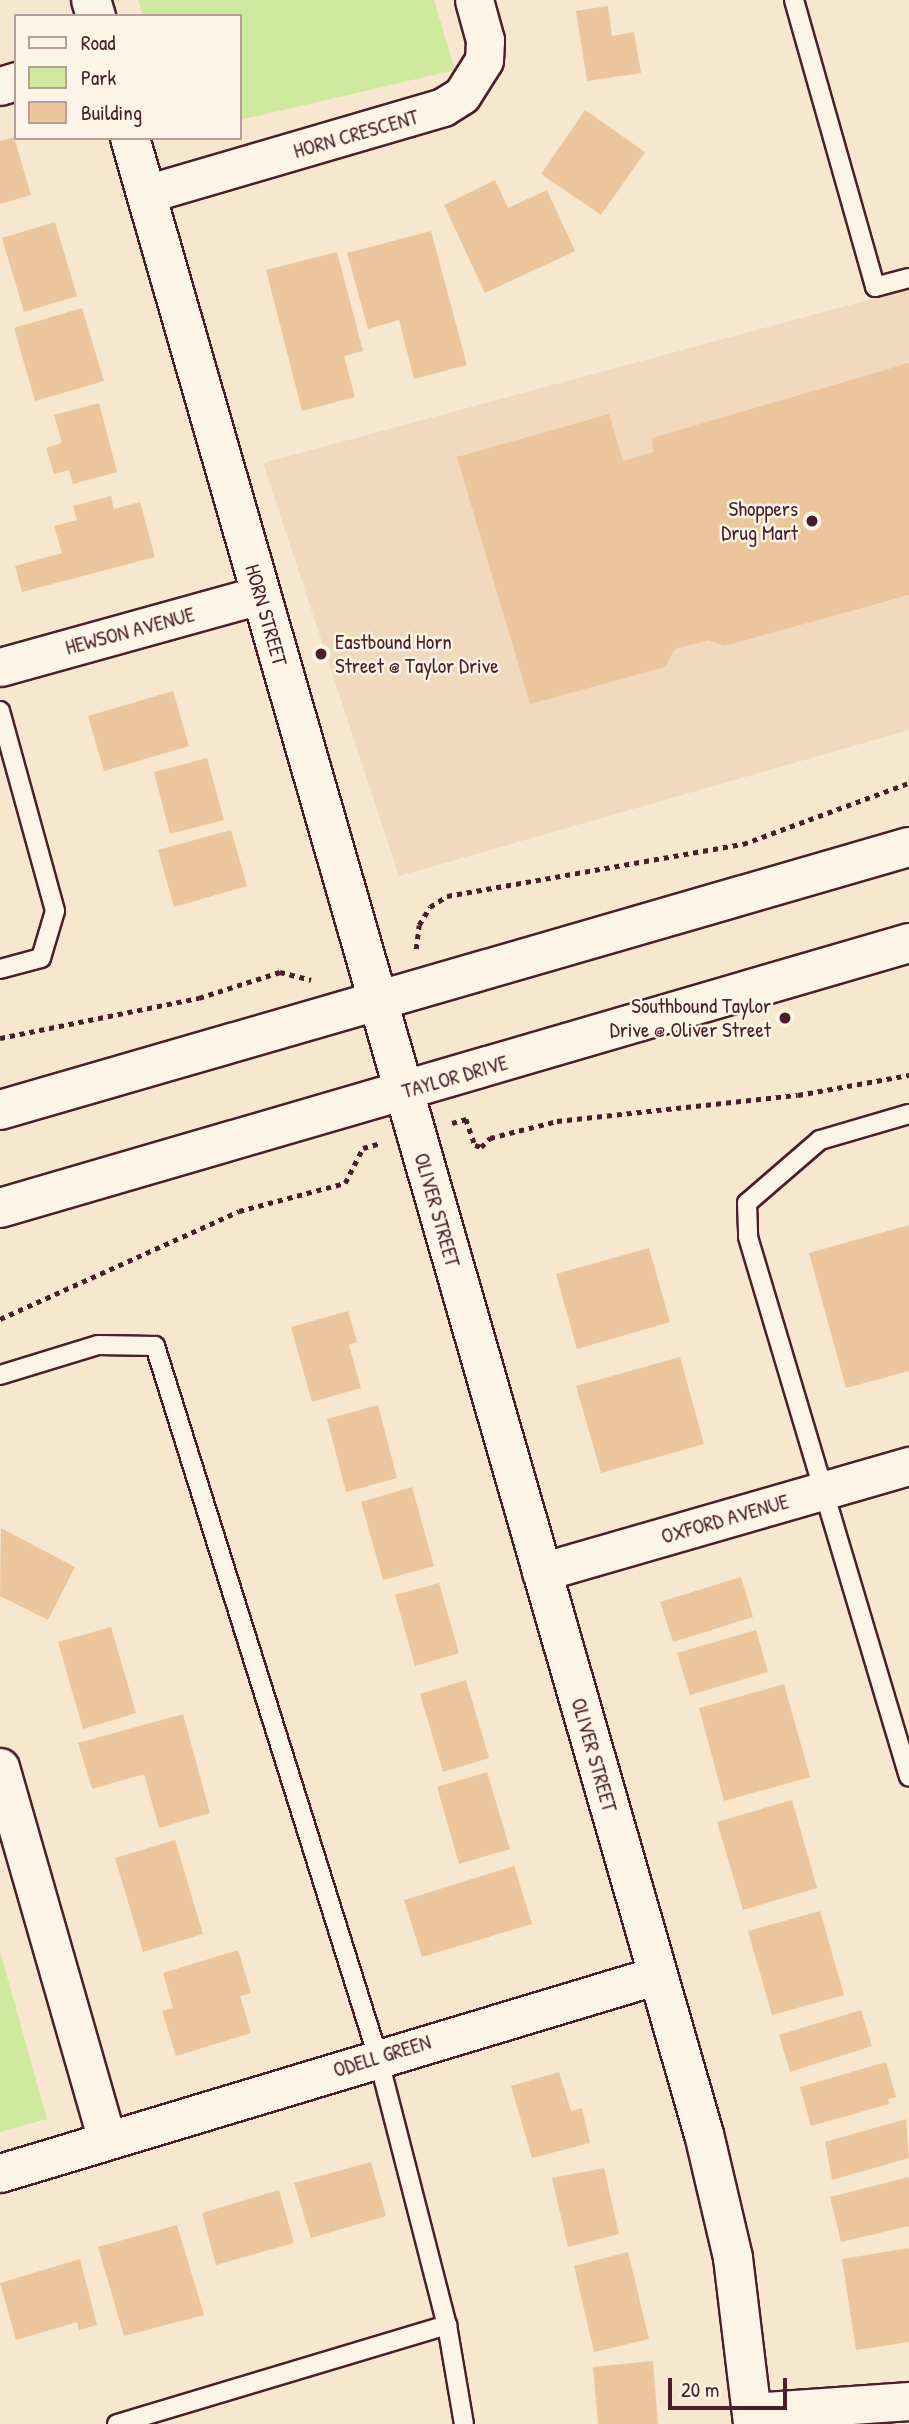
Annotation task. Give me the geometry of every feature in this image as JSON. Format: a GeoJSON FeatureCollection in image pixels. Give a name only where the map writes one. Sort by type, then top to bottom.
{"type":"FeatureCollection","features":[{"type":"Feature","properties":{"kind":"street","name":"HORN CRESCENT"},"geometry":{"type":"LineString","coordinates":[[146,194],[443,107],[462,95],[484,60],[485,40],[474,0]]}},
{"type":"Feature","properties":{"kind":"street","name":"HORN STREET"},"geometry":{"type":"LineString","coordinates":[[131,140],[403,1092]]}},
{"type":"Feature","properties":{"kind":"street","name":"HEWSON AVENUE"},"geometry":{"type":"LineString","coordinates":[[0,667],[260,595]]}},
{"type":"Feature","properties":{"kind":"street"},"geometry":{"type":"LineString","coordinates":[[0,1110],[375,998],[423,966],[909,847]]}},
{"type":"Feature","properties":{"kind":"street","name":"TAYLOR DRIVE"},"geometry":{"type":"LineString","coordinates":[[0,1208],[909,943]]}},
{"type":"Feature","properties":{"kind":"street","name":"OLIVER STREET"},"geometry":{"type":"LineString","coordinates":[[403,1092],[658,1975],[719,2196],[752,2418]]}},
{"type":"Feature","properties":{"kind":"street","name":"OXFORD AVENUE"},"geometry":{"type":"LineString","coordinates":[[541,1572],[909,1466]]}},
{"type":"Feature","properties":{"kind":"street"},"geometry":{"type":"LineString","coordinates":[[0,1767],[107,2140]]}},
{"type":"Feature","properties":{"kind":"street","name":"ODELL GREEN"},"geometry":{"type":"LineString","coordinates":[[0,2173],[658,1975]]}},
{"type":"Feature","properties":{"kind":"street"},"geometry":{"type":"LineString","coordinates":[[752,2418],[909,2401]]}},
{"type":"Feature","properties":{"kind":"lane"},"geometry":{"type":"LineString","coordinates":[[794,0],[875,287],[909,278]]}},
{"type":"Feature","properties":{"kind":"lane"},"geometry":{"type":"LineString","coordinates":[[0,710],[55,911],[41,958],[0,968]]}},
{"type":"Feature","properties":{"kind":"lane"},"geometry":{"type":"LineString","coordinates":[[909,1114],[820,1140],[747,1203],[748,1237],[909,1777]]}},
{"type":"Feature","properties":{"kind":"lane"},"geometry":{"type":"LineString","coordinates":[[0,1375],[98,1345],[155,1346],[379,2057],[446,2325],[464,2424]]}},
{"type":"Feature","properties":{"kind":"lane"},"geometry":{"type":"LineString","coordinates":[[117,2424],[446,2325]]}},
{"type":"Feature","properties":{"kind":"path"},"geometry":{"type":"LineString","coordinates":[[419,925],[430,907],[447,896],[743,844],[909,783]]}},
{"type":"Feature","properties":{"kind":"path"},"geometry":{"type":"LineString","coordinates":[[0,1038],[199,998],[280,972],[312,980],[323,1014]]}},
{"type":"Feature","properties":{"kind":"path"},"geometry":{"type":"LineString","coordinates":[[475,1145],[557,1121],[798,1095],[909,1074]]}},
{"type":"Feature","properties":{"kind":"path"},"geometry":{"type":"LineString","coordinates":[[454,1077],[466,1119]]}},
{"type":"Feature","properties":{"kind":"path"},"geometry":{"type":"LineString","coordinates":[[351,1107],[363,1147]]}},
{"type":"Feature","properties":{"kind":"path"},"geometry":{"type":"LineString","coordinates":[[0,1319],[239,1210],[345,1183],[355,1166]]}},
{"type":"Feature","properties":{"kind":"shaded area"},"geometry":{"type":"Polygon","coordinates":[[[909,289],[909,730],[399,876],[263,463],[909,289]]]}},
{"type":"Feature","properties":{"kind":"green space"},"geometry":{"type":"Polygon","coordinates":[[[138,0],[434,0],[455,70],[242,120],[242,14],[142,14],[138,0]]]}},
{"type":"Feature","properties":{"kind":"green space"},"geometry":{"type":"Polygon","coordinates":[[[0,1951],[47,2119],[0,2132],[0,1951]]]}},
{"type":"Feature","properties":{"kind":"building"},"geometry":{"type":"Polygon","coordinates":[[[608,6],[612,36],[634,32],[641,73],[587,81],[576,11],[608,6]]]}},
{"type":"Feature","properties":{"kind":"building"},"geometry":{"type":"Polygon","coordinates":[[[585,110],[645,152],[601,215],[541,174],[585,110]]]}},
{"type":"Feature","properties":{"kind":"building"},"geometry":{"type":"Polygon","coordinates":[[[14,137],[31,195],[0,204],[0,141],[14,137]]]}},
{"type":"Feature","properties":{"kind":"building"},"geometry":{"type":"Polygon","coordinates":[[[495,180],[508,208],[547,190],[575,251],[485,293],[444,205],[495,180]]]}},
{"type":"Feature","properties":{"kind":"building"},"geometry":{"type":"Polygon","coordinates":[[[55,222],[77,296],[24,312],[2,238],[55,222]]]}},
{"type":"Feature","properties":{"kind":"building"},"geometry":{"type":"Polygon","coordinates":[[[431,231],[467,365],[414,379],[399,320],[368,329],[347,253],[431,231]]]}},
{"type":"Feature","properties":{"kind":"building"},"geometry":{"type":"Polygon","coordinates":[[[337,252],[363,351],[344,356],[355,397],[302,411],[266,270],[337,252]]]}},
{"type":"Feature","properties":{"kind":"building"},"geometry":{"type":"Polygon","coordinates":[[[82,308],[104,381],[35,401],[14,328],[82,308]]]}},
{"type":"Feature","properties":{"kind":"building"},"geometry":{"type":"Polygon","coordinates":[[[909,363],[909,595],[724,646],[709,640],[675,649],[665,667],[530,704],[457,457],[609,414],[623,461],[653,452],[652,438],[909,363]]]}},
{"type":"Feature","properties":{"kind":"building"},"geometry":{"type":"Polygon","coordinates":[[[99,403],[117,472],[73,484],[69,470],[54,474],[46,448],[62,443],[54,415],[99,403]]]}},
{"type":"Feature","properties":{"kind":"building"},"geometry":{"type":"Polygon","coordinates":[[[111,496],[114,509],[140,502],[155,557],[22,592],[15,566],[62,553],[54,526],[77,520],[73,506],[111,496]]]}},
{"type":"Feature","properties":{"kind":"building"},"geometry":{"type":"Polygon","coordinates":[[[173,691],[189,746],[104,771],[88,716],[173,691]]]}},
{"type":"Feature","properties":{"kind":"building"},"geometry":{"type":"Polygon","coordinates":[[[207,758],[224,820],[170,834],[154,772],[207,758]]]}},
{"type":"Feature","properties":{"kind":"building"},"geometry":{"type":"Polygon","coordinates":[[[231,830],[247,886],[174,907],[158,850],[231,830]]]}},
{"type":"Feature","properties":{"kind":"building"},"geometry":{"type":"Polygon","coordinates":[[[909,1225],[909,1371],[846,1388],[809,1253],[909,1225]]]}},
{"type":"Feature","properties":{"kind":"building"},"geometry":{"type":"Polygon","coordinates":[[[649,1248],[670,1322],[577,1349],[556,1274],[649,1248]]]}},
{"type":"Feature","properties":{"kind":"building"},"geometry":{"type":"Polygon","coordinates":[[[348,1311],[357,1342],[349,1345],[361,1388],[312,1402],[291,1327],[348,1311]]]}},
{"type":"Feature","properties":{"kind":"building"},"geometry":{"type":"Polygon","coordinates":[[[680,1357],[704,1444],[601,1473],[576,1386],[680,1357]]]}},
{"type":"Feature","properties":{"kind":"building"},"geometry":{"type":"Polygon","coordinates":[[[378,1405],[397,1478],[346,1492],[327,1419],[378,1405]]]}},
{"type":"Feature","properties":{"kind":"building"},"geometry":{"type":"Polygon","coordinates":[[[412,1487],[434,1566],[383,1580],[361,1502],[412,1487]]]}},
{"type":"Feature","properties":{"kind":"building"},"geometry":{"type":"Polygon","coordinates":[[[1,1528],[75,1567],[48,1620],[0,1596],[1,1528]]]}},
{"type":"Feature","properties":{"kind":"building"},"geometry":{"type":"Polygon","coordinates":[[[741,1577],[753,1617],[673,1642],[660,1602],[741,1577]]]}},
{"type":"Feature","properties":{"kind":"building"},"geometry":{"type":"Polygon","coordinates":[[[439,1583],[459,1653],[415,1666],[395,1595],[439,1583]]]}},
{"type":"Feature","properties":{"kind":"building"},"geometry":{"type":"Polygon","coordinates":[[[111,1627],[136,1713],[83,1729],[58,1642],[111,1627]]]}},
{"type":"Feature","properties":{"kind":"building"},"geometry":{"type":"Polygon","coordinates":[[[756,1630],[768,1672],[690,1695],[677,1653],[756,1630]]]}},
{"type":"Feature","properties":{"kind":"building"},"geometry":{"type":"Polygon","coordinates":[[[466,1680],[489,1758],[443,1772],[420,1694],[466,1680]]]}},
{"type":"Feature","properties":{"kind":"building"},"geometry":{"type":"Polygon","coordinates":[[[784,1684],[810,1777],[724,1801],[699,1708],[784,1684]]]}},
{"type":"Feature","properties":{"kind":"building"},"geometry":{"type":"Polygon","coordinates":[[[183,1714],[210,1813],[159,1828],[144,1774],[92,1789],[78,1743],[183,1714]]]}},
{"type":"Feature","properties":{"kind":"building"},"geometry":{"type":"Polygon","coordinates":[[[487,1772],[510,1849],[459,1864],[437,1787],[487,1772]]]}},
{"type":"Feature","properties":{"kind":"building"},"geometry":{"type":"Polygon","coordinates":[[[792,1800],[817,1888],[743,1910],[717,1822],[792,1800]]]}},
{"type":"Feature","properties":{"kind":"building"},"geometry":{"type":"Polygon","coordinates":[[[175,1840],[203,1934],[143,1952],[115,1858],[175,1840]]]}},
{"type":"Feature","properties":{"kind":"building"},"geometry":{"type":"Polygon","coordinates":[[[514,1866],[532,1924],[422,1957],[404,1900],[514,1866]]]}},
{"type":"Feature","properties":{"kind":"building"},"geometry":{"type":"Polygon","coordinates":[[[820,1911],[844,1995],[772,2015],[748,1931],[820,1911]]]}},
{"type":"Feature","properties":{"kind":"building"},"geometry":{"type":"Polygon","coordinates":[[[238,1950],[251,1993],[240,1996],[251,2033],[176,2056],[162,2011],[173,2008],[163,1973],[238,1950]]]}},
{"type":"Feature","properties":{"kind":"building"},"geometry":{"type":"Polygon","coordinates":[[[861,2010],[872,2046],[790,2072],[779,2035],[861,2010]]]}},
{"type":"Feature","properties":{"kind":"building"},"geometry":{"type":"Polygon","coordinates":[[[886,2062],[896,2097],[888,2099],[889,2104],[811,2126],[800,2087],[886,2062]]]}},
{"type":"Feature","properties":{"kind":"building"},"geometry":{"type":"Polygon","coordinates":[[[559,2072],[571,2111],[582,2108],[590,2143],[532,2158],[511,2086],[559,2072]]]}},
{"type":"Feature","properties":{"kind":"building"},"geometry":{"type":"Polygon","coordinates":[[[906,2119],[909,2158],[832,2180],[825,2142],[906,2119]]]}},
{"type":"Feature","properties":{"kind":"building"},"geometry":{"type":"Polygon","coordinates":[[[371,2162],[386,2216],[311,2238],[294,2183],[371,2162]]]}},
{"type":"Feature","properties":{"kind":"building"},"geometry":{"type":"Polygon","coordinates":[[[604,2168],[619,2234],[568,2247],[552,2178],[604,2168]]]}},
{"type":"Feature","properties":{"kind":"building"},"geometry":{"type":"Polygon","coordinates":[[[909,2177],[909,2226],[841,2242],[830,2197],[909,2177]]]}},
{"type":"Feature","properties":{"kind":"building"},"geometry":{"type":"Polygon","coordinates":[[[279,2190],[294,2243],[216,2265],[202,2213],[279,2190]]]}},
{"type":"Feature","properties":{"kind":"building"},"geometry":{"type":"Polygon","coordinates":[[[177,2225],[204,2315],[124,2336],[98,2247],[177,2225]]]}},
{"type":"Feature","properties":{"kind":"building"},"geometry":{"type":"Polygon","coordinates":[[[909,2248],[909,2342],[856,2350],[842,2259],[909,2248]]]}},
{"type":"Feature","properties":{"kind":"building"},"geometry":{"type":"Polygon","coordinates":[[[628,2252],[649,2339],[594,2352],[574,2266],[628,2252]]]}},
{"type":"Feature","properties":{"kind":"building"},"geometry":{"type":"Polygon","coordinates":[[[80,2259],[97,2325],[79,2330],[77,2322],[16,2340],[0,2283],[80,2259]]]}},
{"type":"Feature","properties":{"kind":"building"},"geometry":{"type":"Polygon","coordinates":[[[653,2361],[658,2424],[598,2424],[593,2367],[653,2361]]]}},
{"type":"Feature","properties":{"kind":"place","name":"Shoppers Drug Mart"},"geometry":{"type":"Point","coordinates":[812,521]}},
{"type":"Feature","properties":{"kind":"place","name":"Eastbound Horn Street @ Taylor Drive"},"geometry":{"type":"Point","coordinates":[321,654]}},
{"type":"Feature","properties":{"kind":"place","name":"Southbound Taylor Drive @ Oliver Street"},"geometry":{"type":"Point","coordinates":[785,1018]}}]}
